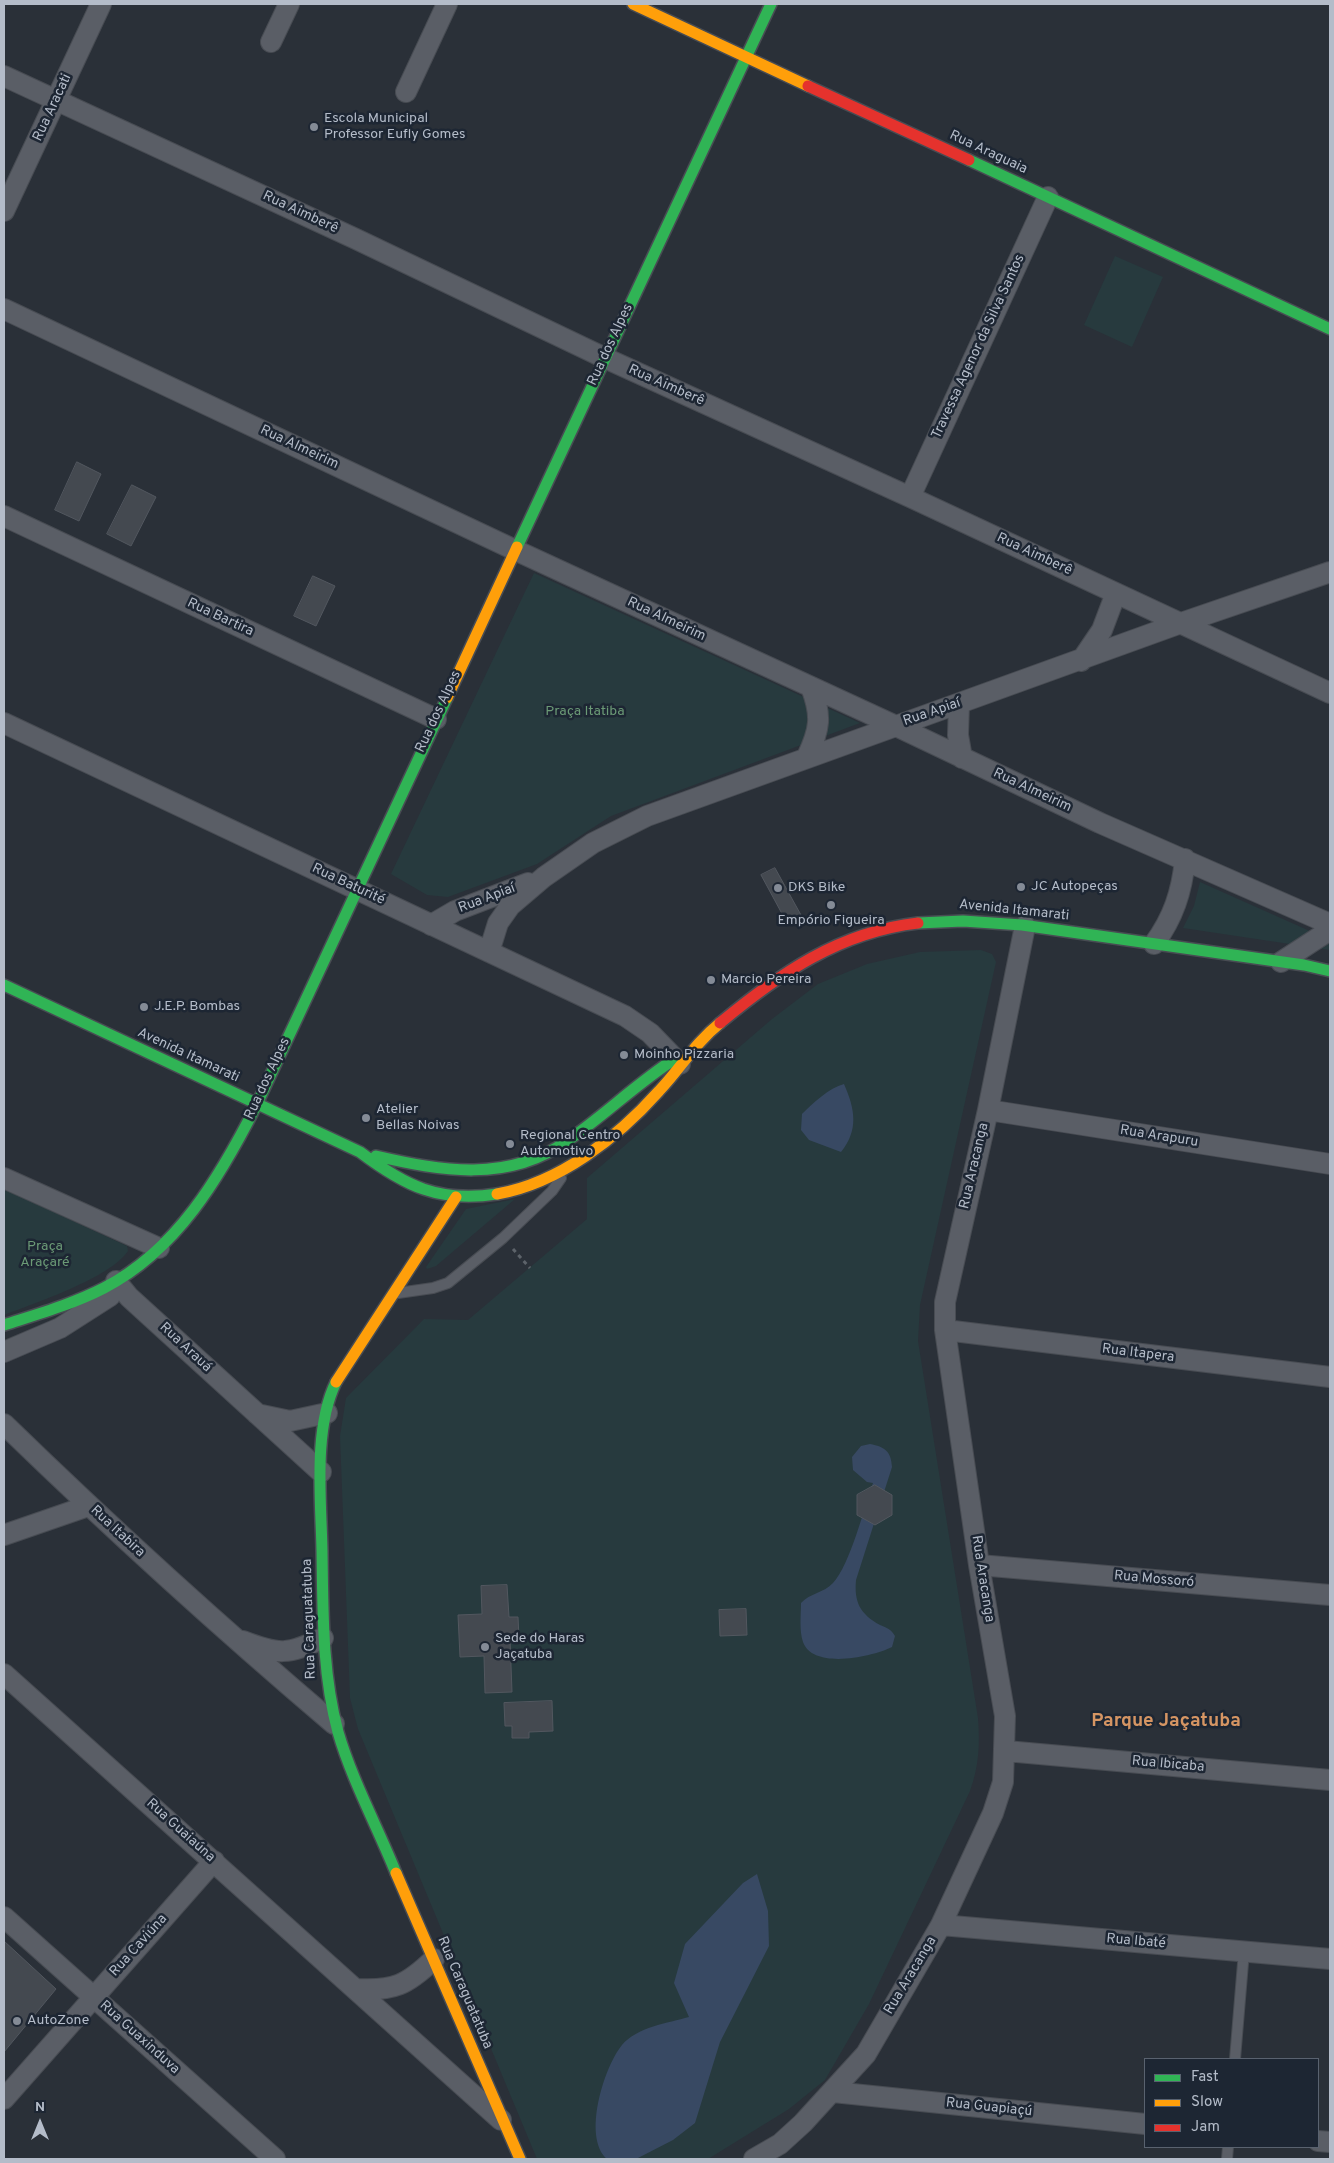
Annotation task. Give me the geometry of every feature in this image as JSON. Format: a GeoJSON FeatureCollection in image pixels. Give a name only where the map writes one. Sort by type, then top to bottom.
{"type":"FeatureCollection","features":[{"type":"Feature","properties":{"kind":"street","name":"Rua Aracati"},"geometry":{"type":"LineString","coordinates":[[4,211],[102,4]]}},
{"type":"Feature","properties":{"kind":"street"},"geometry":{"type":"LineString","coordinates":[[271,42],[289,4]]}},
{"type":"Feature","properties":{"kind":"street"},"geometry":{"type":"LineString","coordinates":[[406,92],[447,4]]}},
{"type":"Feature","properties":{"kind":"street","name":"Rua Araguaia"},"geometry":{"type":"LineString","coordinates":[[633,4],[1330,329]]}},
{"type":"Feature","properties":{"kind":"street","name":"Rua dos Alpes"},"geometry":{"type":"LineString","coordinates":[[4,1352],[60,1328],[119,1285],[173,1235],[207,1193],[256,1106],[771,4]]}},
{"type":"Feature","properties":{"kind":"street","name":"Rua Aimberê"},"geometry":{"type":"LineString","coordinates":[[4,76],[356,239],[605,358],[910,497],[1330,693]]}},
{"type":"Feature","properties":{"kind":"street","name":"Travessa Agenor da Silva Santos"},"geometry":{"type":"LineString","coordinates":[[910,497],[1048,197]]}},
{"type":"Feature","properties":{"kind":"street","name":"Rua Almeirim"},"geometry":{"type":"LineString","coordinates":[[4,309],[1100,823],[1330,924]]}},
{"type":"Feature","properties":{"kind":"street","name":"Rua Bartira"},"geometry":{"type":"LineString","coordinates":[[4,516],[436,719]]}},
{"type":"Feature","properties":{"kind":"street","name":"Rua Apiaí"},"geometry":{"type":"LineString","coordinates":[[489,952],[502,915],[544,877],[593,843],[647,816],[807,757],[1081,661],[1181,623],[1330,572]]}},
{"type":"Feature","properties":{"kind":"street"},"geometry":{"type":"LineString","coordinates":[[1081,661],[1102,630],[1116,593]]}},
{"type":"Feature","properties":{"kind":"street"},"geometry":{"type":"LineString","coordinates":[[807,757],[819,728],[817,702],[811,687]]}},
{"type":"Feature","properties":{"kind":"street"},"geometry":{"type":"LineString","coordinates":[[959,704],[958,735],[962,758]]}},
{"type":"Feature","properties":{"kind":"street","name":"Rua Baturité"},"geometry":{"type":"LineString","coordinates":[[4,724],[625,1016],[650,1032],[678,1061]]}},
{"type":"Feature","properties":{"kind":"street"},"geometry":{"type":"LineString","coordinates":[[1154,944],[1168,925],[1178,902],[1185,859]]}},
{"type":"Feature","properties":{"kind":"street","name":"Rua Apiaí"},"geometry":{"type":"LineString","coordinates":[[431,925],[456,911],[544,877]]}},
{"type":"Feature","properties":{"kind":"street","name":"Avenida Itamarati"},"geometry":{"type":"LineString","coordinates":[[360,1152],[406,1184],[432,1193],[456,1197],[486,1196],[519,1189],[566,1170],[599,1147],[623,1127],[657,1094],[678,1061],[778,975],[838,942],[914,922],[964,919],[1304,965],[1330,966]]}},
{"type":"Feature","properties":{"kind":"street","name":"Rua Aracanga"},"geometry":{"type":"LineString","coordinates":[[754,2159],[780,2144],[833,2092],[866,2054],[941,1926],[993,1813],[1003,1782],[1006,1751],[1005,1716],[978,1565],[945,1330],[945,1302],[988,1110],[1025,926]]}},
{"type":"Feature","properties":{"kind":"street"},"geometry":{"type":"LineString","coordinates":[[1281,962],[1330,930]]}},
{"type":"Feature","properties":{"kind":"street","name":"Avenida Itamarati"},"geometry":{"type":"LineString","coordinates":[[1304,965],[1330,971]]}},
{"type":"Feature","properties":{"kind":"street","name":"Avenida Itamarati"},"geometry":{"type":"LineString","coordinates":[[4,985],[256,1106],[360,1152],[414,1165],[453,1171],[477,1172],[530,1162],[553,1151],[577,1134],[643,1079],[678,1061]]}},
{"type":"Feature","properties":{"kind":"street","name":"Rua Arapuru"},"geometry":{"type":"LineString","coordinates":[[988,1110],[1330,1164]]}},
{"type":"Feature","properties":{"kind":"street"},"geometry":{"type":"LineString","coordinates":[[484,1181],[507,1175],[530,1162]]}},
{"type":"Feature","properties":{"kind":"street"},"geometry":{"type":"LineString","coordinates":[[4,1178],[159,1248]]}},
{"type":"Feature","properties":{"kind":"street","name":"Rua Caraguatatuba"},"geometry":{"type":"LineString","coordinates":[[469,1185],[456,1197],[346,1364],[333,1388],[327,1412],[321,1472],[323,1638],[327,1684],[334,1724],[520,2159]]}},
{"type":"Feature","properties":{"kind":"street","name":"Rua dos Alpes"},"geometry":{"type":"LineString","coordinates":[[4,1325],[119,1285]]}},
{"type":"Feature","properties":{"kind":"street","name":"Rua Arauá"},"geometry":{"type":"LineString","coordinates":[[119,1285],[255,1414],[321,1472]]}},
{"type":"Feature","properties":{"kind":"street","name":"Rua Itapera"},"geometry":{"type":"LineString","coordinates":[[945,1330],[1330,1377]]}},
{"type":"Feature","properties":{"kind":"street"},"geometry":{"type":"LineString","coordinates":[[255,1414],[290,1421],[327,1412]]}},
{"type":"Feature","properties":{"kind":"street","name":"Rua Itabira"},"geometry":{"type":"LineString","coordinates":[[4,1424],[88,1506],[232,1637],[334,1724]]}},
{"type":"Feature","properties":{"kind":"street"},"geometry":{"type":"LineString","coordinates":[[4,1535],[88,1506]]}},
{"type":"Feature","properties":{"kind":"street","name":"Rua Mossoró"},"geometry":{"type":"LineString","coordinates":[[978,1565],[1330,1595]]}},
{"type":"Feature","properties":{"kind":"street","name":"Rua Itabira"},"geometry":{"type":"LineString","coordinates":[[232,1637],[268,1650],[285,1652],[302,1648],[323,1638]]}},
{"type":"Feature","properties":{"kind":"street","name":"Rua Guaiaúna"},"geometry":{"type":"LineString","coordinates":[[4,1674],[357,1989],[503,2123]]}},
{"type":"Feature","properties":{"kind":"street","name":"Rua Ibicaba"},"geometry":{"type":"LineString","coordinates":[[1006,1751],[1330,1780]]}},
{"type":"Feature","properties":{"kind":"street","name":"Rua Caviúna"},"geometry":{"type":"LineString","coordinates":[[4,2099],[214,1861]]}},
{"type":"Feature","properties":{"kind":"street","name":"Rua Guaxinduva"},"geometry":{"type":"LineString","coordinates":[[4,1917],[275,2159]]}},
{"type":"Feature","properties":{"kind":"street","name":"Rua Ibaté"},"geometry":{"type":"LineString","coordinates":[[941,1926],[1330,1958]]}},
{"type":"Feature","properties":{"kind":"street"},"geometry":{"type":"LineString","coordinates":[[357,1989],[395,1988],[415,1978],[434,1959]]}},
{"type":"Feature","properties":{"kind":"street","name":"Rua Guapiaçú"},"geometry":{"type":"LineString","coordinates":[[833,2092],[1144,2124]]}},
{"type":"Feature","properties":{"kind":"lane"},"geometry":{"type":"LineString","coordinates":[[392,1294],[433,1288],[448,1283],[503,1238],[552,1191],[566,1170]]}},
{"type":"Feature","properties":{"kind":"lane"},"geometry":{"type":"LineString","coordinates":[[1235,2058],[1244,1951]]}},
{"type":"Feature","properties":{"kind":"green space"},"geometry":{"type":"Polygon","coordinates":[[[1115,256],[1163,277],[1132,347],[1084,325],[1115,256]]]}},
{"type":"Feature","properties":{"kind":"green space","name":"Praça Itatiba"},"geometry":{"type":"Polygon","coordinates":[[[534,573],[860,723],[611,816],[537,864],[448,897],[427,895],[391,874],[534,573]]]}},
{"type":"Feature","properties":{"kind":"green space"},"geometry":{"type":"Polygon","coordinates":[[[1200,882],[1330,940],[1330,950],[1183,928],[1194,906],[1200,882]]]}},
{"type":"Feature","properties":{"kind":"green space"},"geometry":{"type":"Polygon","coordinates":[[[981,950],[992,954],[996,962],[920,1305],[918,1341],[978,1718],[978,1755],[970,1791],[869,2004],[825,2080],[789,2109],[708,2159],[537,2159],[358,1729],[350,1698],[340,1436],[346,1398],[424,1319],[468,1320],[587,1219],[587,1178],[772,1019],[818,984],[867,964],[920,952],[981,950]]]}},
{"type":"Feature","properties":{"kind":"green space","name":"Praça Araçaré"},"geometry":{"type":"Polygon","coordinates":[[[4,1189],[127,1246],[128,1251],[119,1261],[89,1280],[52,1297],[4,1315],[4,1189]]]}},
{"type":"Feature","properties":{"kind":"green space"},"geometry":{"type":"Polygon","coordinates":[[[515,1199],[436,1266],[427,1269],[426,1267],[466,1209],[515,1199]]]}},
{"type":"Feature","properties":{"kind":"water"},"geometry":{"type":"Polygon","coordinates":[[[844,1084],[853,1111],[853,1127],[851,1136],[841,1152],[809,1140],[801,1130],[802,1114],[827,1092],[844,1084]]]}},
{"type":"Feature","properties":{"kind":"water"},"geometry":{"type":"Polygon","coordinates":[[[870,1444],[883,1448],[889,1453],[892,1467],[856,1580],[856,1595],[863,1612],[873,1621],[890,1630],[895,1636],[892,1647],[883,1651],[858,1657],[830,1659],[809,1651],[803,1642],[801,1603],[833,1583],[851,1550],[873,1483],[867,1482],[853,1470],[852,1457],[861,1446],[870,1444]]]}},
{"type":"Feature","properties":{"kind":"water"},"geometry":{"type":"Polygon","coordinates":[[[757,1874],[768,1911],[769,1946],[720,2042],[695,2123],[673,2140],[636,2159],[607,2159],[600,2149],[596,2135],[596,2119],[603,2085],[615,2055],[628,2039],[636,2034],[653,2026],[689,2017],[674,1983],[685,1944],[743,1883],[757,1874]]]}},
{"type":"Feature","properties":{"kind":"building"},"geometry":{"type":"Polygon","coordinates":[[[77,462],[101,474],[79,521],[55,510],[77,462]]]}},
{"type":"Feature","properties":{"kind":"building"},"geometry":{"type":"Polygon","coordinates":[[[132,485],[156,497],[131,546],[107,534],[132,485]]]}},
{"type":"Feature","properties":{"kind":"building"},"geometry":{"type":"Polygon","coordinates":[[[313,576],[335,586],[316,626],[294,616],[313,576]]]}},
{"type":"Feature","properties":{"kind":"building","name":"DKS Bike"},"geometry":{"type":"Polygon","coordinates":[[[775,868],[801,915],[787,923],[761,875],[775,868]]]}},
{"type":"Feature","properties":{"kind":"building"},"geometry":{"type":"Polygon","coordinates":[[[875,1485],[892,1495],[892,1515],[875,1525],[857,1515],[857,1495],[875,1485]]]}},
{"type":"Feature","properties":{"kind":"building","name":"Sede do Haras Jaçatuba"},"geometry":{"type":"Polygon","coordinates":[[[507,1585],[509,1617],[518,1617],[519,1638],[510,1639],[512,1692],[485,1693],[484,1656],[460,1657],[458,1615],[482,1614],[481,1586],[507,1585]]]}},
{"type":"Feature","properties":{"kind":"building"},"geometry":{"type":"Polygon","coordinates":[[[746,1609],[747,1635],[720,1636],[719,1610],[746,1609]]]}},
{"type":"Feature","properties":{"kind":"building"},"geometry":{"type":"Polygon","coordinates":[[[552,1701],[553,1731],[529,1732],[529,1738],[512,1738],[512,1726],[505,1726],[504,1703],[552,1701]]]}},
{"type":"Feature","properties":{"kind":"building","name":"AutoZone"},"geometry":{"type":"Polygon","coordinates":[[[4,1941],[56,1989],[4,2052],[4,1941]]]}},
{"type":"Feature","properties":{"kind":"traffic: fast"},"geometry":{"type":"LineString","coordinates":[[517,547],[771,4]]}},
{"type":"Feature","properties":{"kind":"traffic: fast"},"geometry":{"type":"LineString","coordinates":[[969,160],[1330,329]]}},
{"type":"Feature","properties":{"kind":"traffic: fast"},"geometry":{"type":"LineString","coordinates":[[256,1106],[447,698]]}},
{"type":"Feature","properties":{"kind":"traffic: fast"},"geometry":{"type":"LineString","coordinates":[[918,923],[963,921],[1022,925],[1304,965],[1330,971]]}},
{"type":"Feature","properties":{"kind":"traffic: fast"},"geometry":{"type":"LineString","coordinates":[[4,985],[360,1152],[408,1183],[440,1194],[457,1196],[497,1194]]}},
{"type":"Feature","properties":{"kind":"traffic: fast"},"geometry":{"type":"LineString","coordinates":[[376,1156],[449,1169],[474,1170],[498,1168],[521,1163],[545,1154],[567,1141],[676,1058]]}},
{"type":"Feature","properties":{"kind":"traffic: fast"},"geometry":{"type":"LineString","coordinates":[[4,1325],[92,1294],[130,1272],[153,1254],[175,1232],[211,1185],[256,1106]]}},
{"type":"Feature","properties":{"kind":"traffic: fast"},"geometry":{"type":"LineString","coordinates":[[336,1382],[324,1421],[320,1465],[323,1620],[326,1665],[333,1710],[344,1750],[357,1785],[396,1873]]}},
{"type":"Feature","properties":{"kind":"traffic: slow"},"geometry":{"type":"LineString","coordinates":[[633,4],[808,86]]}},
{"type":"Feature","properties":{"kind":"traffic: slow"},"geometry":{"type":"LineString","coordinates":[[447,698],[517,547]]}},
{"type":"Feature","properties":{"kind":"traffic: slow"},"geometry":{"type":"LineString","coordinates":[[497,1194],[543,1180],[565,1169],[606,1141],[643,1108],[703,1039],[720,1023]]}},
{"type":"Feature","properties":{"kind":"traffic: slow"},"geometry":{"type":"LineString","coordinates":[[336,1382],[456,1197]]}},
{"type":"Feature","properties":{"kind":"traffic: slow"},"geometry":{"type":"LineString","coordinates":[[396,1873],[520,2159]]}},
{"type":"Feature","properties":{"kind":"traffic: jam"},"geometry":{"type":"LineString","coordinates":[[808,86],[969,160]]}},
{"type":"Feature","properties":{"kind":"traffic: jam"},"geometry":{"type":"LineString","coordinates":[[720,1023],[765,988],[812,958],[862,936],[889,928],[918,923]]}},
{"type":"Feature","properties":{"kind":"place","name":"Escola Municipal Professor Eufly Gomes"},"geometry":{"type":"Point","coordinates":[314,127]}},
{"type":"Feature","properties":{"kind":"place","name":"JC Autopeças"},"geometry":{"type":"Point","coordinates":[1021,887]}},
{"type":"Feature","properties":{"kind":"place","name":"DKS Bike"},"geometry":{"type":"Point","coordinates":[778,888]}},
{"type":"Feature","properties":{"kind":"place","name":"Empório Figueira"},"geometry":{"type":"Point","coordinates":[831,905]}},
{"type":"Feature","properties":{"kind":"place","name":"Marcio Pereira"},"geometry":{"type":"Point","coordinates":[711,980]}},
{"type":"Feature","properties":{"kind":"place","name":"J.E.P. Bombas"},"geometry":{"type":"Point","coordinates":[144,1007]}},
{"type":"Feature","properties":{"kind":"place","name":"Moinho Pizzaria"},"geometry":{"type":"Point","coordinates":[624,1055]}},
{"type":"Feature","properties":{"kind":"place","name":"Atelier Bellas Noivas"},"geometry":{"type":"Point","coordinates":[366,1118]}},
{"type":"Feature","properties":{"kind":"place","name":"Regional Centro Automotivo"},"geometry":{"type":"Point","coordinates":[510,1144]}},
{"type":"Feature","properties":{"kind":"place","name":"Sede do Haras Jaçatuba"},"geometry":{"type":"Point","coordinates":[485,1647]}},
{"type":"Feature","properties":{"kind":"place","name":"AutoZone"},"geometry":{"type":"Point","coordinates":[17,2021]}},
{"type":"Feature","properties":{"kind":"district","name":"Parque Jaçatuba"},"geometry":{"type":"Point","coordinates":[1166,1722]}}]}
